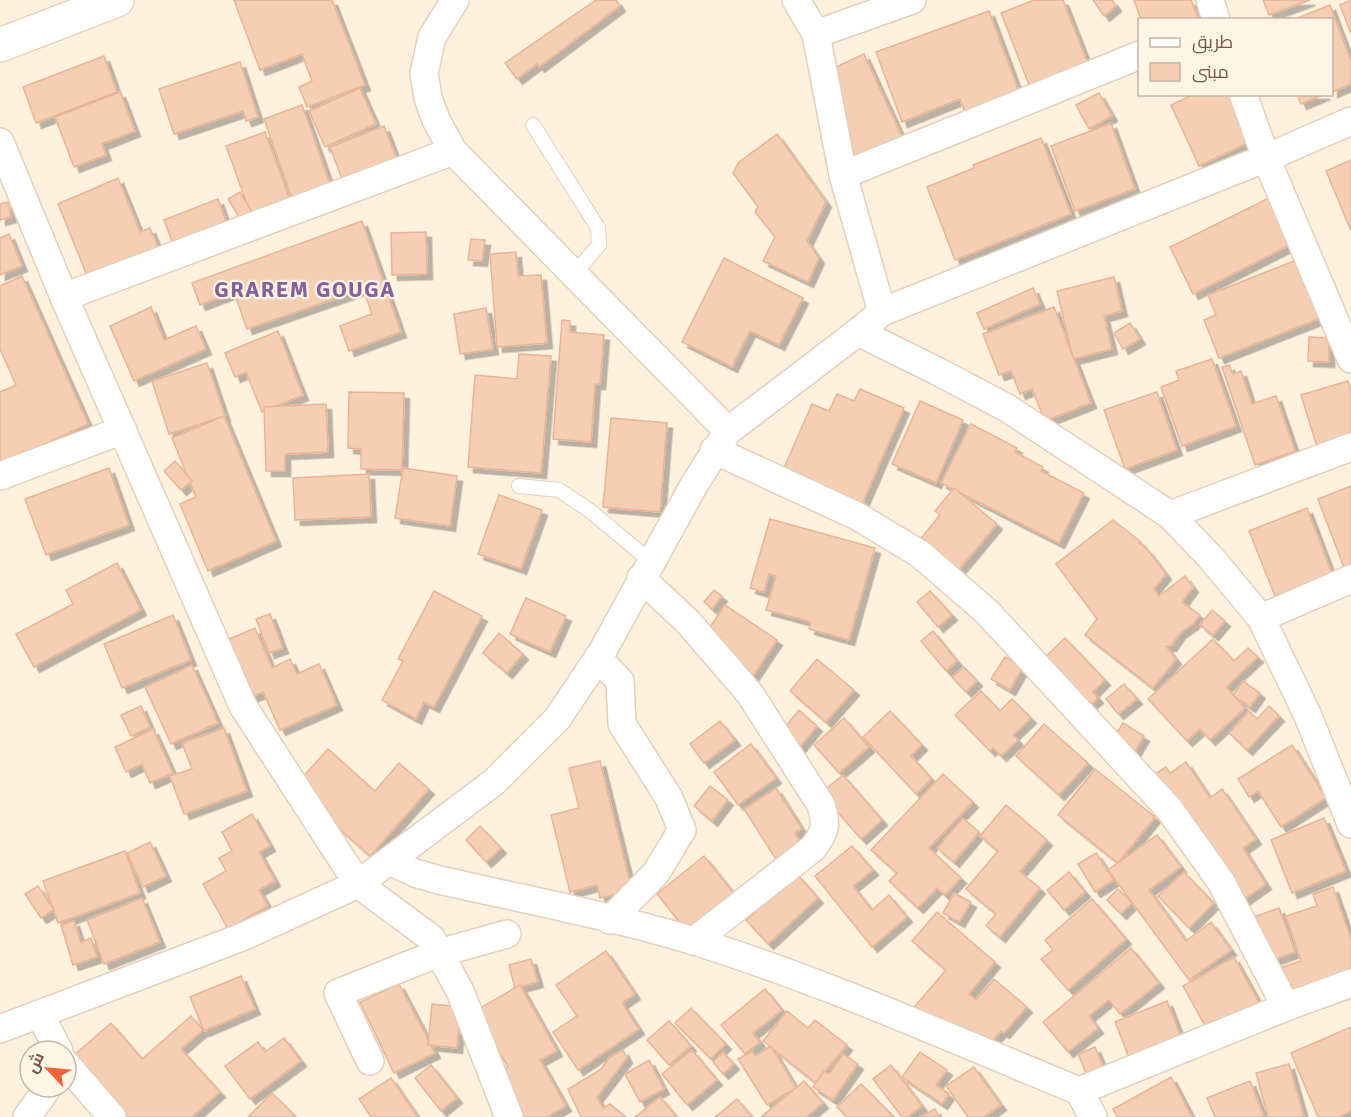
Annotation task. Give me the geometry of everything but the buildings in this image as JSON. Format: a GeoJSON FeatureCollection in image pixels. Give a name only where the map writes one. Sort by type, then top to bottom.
{"type":"FeatureCollection","features":[{"type":"Feature","properties":{"kind":"main road"},"geometry":{"type":"LineString","coordinates":[[0,45],[117,0]]}},
{"type":"Feature","properties":{"kind":"street"},"geometry":{"type":"LineString","coordinates":[[455,0],[432,37],[424,73],[428,98],[436,120],[453,151],[574,274],[721,441],[857,516],[920,554],[987,612],[1170,810],[1221,882],[1286,1007]]}},
{"type":"Feature","properties":{"kind":"street"},"geometry":{"type":"LineString","coordinates":[[796,0],[816,34],[843,175],[882,312]]}},
{"type":"Feature","properties":{"kind":"street"},"geometry":{"type":"LineString","coordinates":[[816,34],[912,0]]}},
{"type":"Feature","properties":{"kind":"street"},"geometry":{"type":"LineString","coordinates":[[1210,0],[1215,18]]}},
{"type":"Feature","properties":{"kind":"street"},"geometry":{"type":"LineString","coordinates":[[843,175],[1138,56]]}},
{"type":"Feature","properties":{"kind":"street"},"geometry":{"type":"LineString","coordinates":[[1244,96],[1266,158],[1351,359]]}},
{"type":"Feature","properties":{"kind":"street"},"geometry":{"type":"LineString","coordinates":[[0,1029],[242,937],[358,884],[494,782],[557,719],[598,658],[645,570],[721,441],[882,312],[1351,122]]}},
{"type":"Feature","properties":{"kind":"street"},"geometry":{"type":"LineString","coordinates":[[0,142],[64,297],[243,706],[358,884],[431,938],[460,991],[509,1117]]}},
{"type":"Feature","properties":{"kind":"street"},"geometry":{"type":"LineString","coordinates":[[64,297],[453,151]]}},
{"type":"Feature","properties":{"kind":"street"},"geometry":{"type":"LineString","coordinates":[[858,332],[937,370],[1006,408],[1170,515],[1211,558],[1261,618],[1308,716],[1351,824]]}},
{"type":"Feature","properties":{"kind":"street"},"geometry":{"type":"LineString","coordinates":[[0,476],[123,430]]}},
{"type":"Feature","properties":{"kind":"street"},"geometry":{"type":"LineString","coordinates":[[1170,515],[1351,447]]}},
{"type":"Feature","properties":{"kind":"street"},"geometry":{"type":"LineString","coordinates":[[645,570],[750,694],[821,805],[826,821],[823,836],[813,848],[694,941]]}},
{"type":"Feature","properties":{"kind":"street"},"geometry":{"type":"LineString","coordinates":[[1261,618],[1351,579]]}},
{"type":"Feature","properties":{"kind":"street"},"geometry":{"type":"LineString","coordinates":[[598,658],[620,681],[622,724],[669,798],[682,830],[656,873],[610,920]]}},
{"type":"Feature","properties":{"kind":"street"},"geometry":{"type":"LineString","coordinates":[[389,861],[438,880],[694,941],[833,989],[1079,1091],[1093,1117]]}},
{"type":"Feature","properties":{"kind":"street"},"geometry":{"type":"LineString","coordinates":[[370,1061],[339,993],[439,953],[507,934]]}},
{"type":"Feature","properties":{"kind":"street"},"geometry":{"type":"LineString","coordinates":[[1079,1091],[1351,982]]}},
{"type":"Feature","properties":{"kind":"street"},"geometry":{"type":"LineString","coordinates":[[40,1015],[53,1039]]}},
{"type":"Feature","properties":{"kind":"street"},"geometry":{"type":"LineString","coordinates":[[78,1078],[112,1117]]}},
{"type":"Feature","properties":{"kind":"street"},"geometry":{"type":"LineString","coordinates":[[27,1117],[40,1099]]}},
{"type":"Feature","properties":{"kind":"lane"},"geometry":{"type":"LineString","coordinates":[[533,125],[598,228],[599,245],[574,274]]}},
{"type":"Feature","properties":{"kind":"lane"},"geometry":{"type":"LineString","coordinates":[[519,486],[559,490],[589,510],[645,570]]}},
{"type":"Feature","properties":{"kind":"district","name":"GRAREM GOUGA"},"geometry":{"type":"Point","coordinates":[305,289]}}]}
